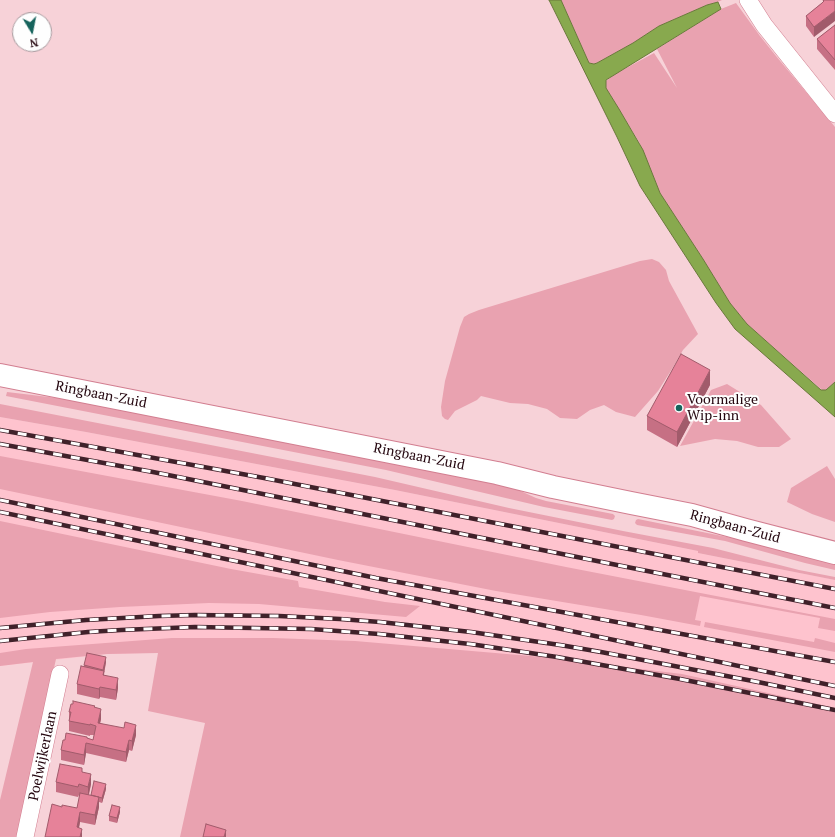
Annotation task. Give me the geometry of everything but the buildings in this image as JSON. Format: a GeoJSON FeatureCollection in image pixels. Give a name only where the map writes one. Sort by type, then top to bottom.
{"type":"FeatureCollection","features":[{"type":"Feature","properties":{"kind":"street"},"geometry":{"type":"LineString","coordinates":[[748,0],[764,25],[835,114]]}},
{"type":"Feature","properties":{"kind":"street","name":"Ringbaan-Zuid"},"geometry":{"type":"LineString","coordinates":[[0,375],[497,473],[600,497],[692,515],[835,552]]}},
{"type":"Feature","properties":{"kind":"street","name":"Poelwijkerlaan"},"geometry":{"type":"LineString","coordinates":[[25,837],[60,674]]}},
{"type":"Feature","properties":{"kind":"shaded area"},"geometry":{"type":"Polygon","coordinates":[[[549,0],[561,0],[589,63],[594,64],[633,43],[659,26],[707,5],[718,2],[721,9],[606,80],[606,88],[643,150],[660,193],[730,303],[747,324],[821,390],[826,390],[835,382],[835,417],[735,329],[716,303],[640,186],[549,0]]]}},
{"type":"Feature","properties":{"kind":"shaded area"},"geometry":{"type":"Polygon","coordinates":[[[561,0],[722,0],[659,26],[633,43],[595,64],[589,63],[561,0]]]}},
{"type":"Feature","properties":{"kind":"shaded area"},"geometry":{"type":"Polygon","coordinates":[[[736,3],[760,36],[835,127],[835,382],[826,390],[822,390],[747,324],[730,303],[660,193],[639,142],[606,88],[606,81],[615,74],[654,53],[677,88],[657,49],[721,9],[736,3]]]}},
{"type":"Feature","properties":{"kind":"shaded area"},"geometry":{"type":"Polygon","coordinates":[[[652,259],[659,262],[666,270],[669,281],[698,334],[683,350],[658,391],[635,417],[616,412],[604,405],[590,410],[577,419],[560,418],[547,409],[528,404],[510,403],[481,396],[477,400],[455,411],[448,420],[442,416],[441,407],[445,381],[464,317],[479,310],[640,261],[652,259]]]}},
{"type":"Feature","properties":{"kind":"shaded area"},"geometry":{"type":"Polygon","coordinates":[[[727,384],[761,405],[791,439],[779,447],[758,447],[737,441],[715,439],[680,446],[711,390],[727,384]]]}},
{"type":"Feature","properties":{"kind":"shaded area"},"geometry":{"type":"Polygon","coordinates":[[[7,392],[74,400],[451,472],[514,488],[546,501],[613,514],[615,516],[612,520],[544,507],[386,470],[6,396],[7,392]]]}},
{"type":"Feature","properties":{"kind":"shaded area"},"geometry":{"type":"Polygon","coordinates":[[[0,404],[375,477],[509,508],[713,548],[799,570],[835,577],[835,580],[395,490],[0,417],[0,404]]]}},
{"type":"Feature","properties":{"kind":"shaded area"},"geometry":{"type":"Polygon","coordinates":[[[0,417],[395,490],[835,580],[835,736],[184,652],[107,654],[0,666],[0,417]]]}},
{"type":"Feature","properties":{"kind":"shaded area"},"geometry":{"type":"Polygon","coordinates":[[[0,456],[242,501],[566,567],[835,619],[835,631],[818,628],[820,618],[700,596],[695,620],[701,621],[700,626],[496,591],[338,560],[0,489],[0,456]]]}},
{"type":"Feature","properties":{"kind":"shaded area"},"geometry":{"type":"Polygon","coordinates":[[[827,466],[835,479],[835,522],[812,514],[787,502],[791,488],[827,466]]]}},
{"type":"Feature","properties":{"kind":"shaded area"},"geometry":{"type":"Polygon","coordinates":[[[638,519],[742,540],[835,563],[835,570],[725,541],[637,525],[635,523],[638,519]]]}},
{"type":"Feature","properties":{"kind":"shaded area"},"geometry":{"type":"Polygon","coordinates":[[[0,521],[231,569],[298,581],[299,587],[385,602],[420,606],[406,617],[259,604],[209,603],[50,612],[0,618],[0,521]]]}},
{"type":"Feature","properties":{"kind":"shaded area"},"geometry":{"type":"Polygon","coordinates":[[[705,622],[814,642],[815,638],[835,643],[835,652],[704,627],[705,622]]]}},
{"type":"Feature","properties":{"kind":"shaded area"},"geometry":{"type":"Polygon","coordinates":[[[172,638],[273,638],[355,641],[542,657],[682,674],[835,708],[835,837],[180,837],[205,723],[148,711],[158,653],[107,654],[56,659],[17,837],[0,837],[0,800],[33,662],[0,666],[0,653],[26,649],[172,638]]]}},
{"type":"Feature","properties":{"kind":"railway"},"geometry":{"type":"LineString","coordinates":[[0,430],[264,478],[835,589]]}},
{"type":"Feature","properties":{"kind":"railway"},"geometry":{"type":"LineString","coordinates":[[0,444],[153,472],[835,608]]}},
{"type":"Feature","properties":{"kind":"railway"},"geometry":{"type":"LineString","coordinates":[[0,500],[376,578],[835,662]]}},
{"type":"Feature","properties":{"kind":"railway"},"geometry":{"type":"LineString","coordinates":[[0,512],[835,686]]}},
{"type":"Feature","properties":{"kind":"railway"},"geometry":{"type":"LineString","coordinates":[[0,628],[86,620],[195,615],[279,616],[380,622],[471,632],[560,645],[835,698]]}},
{"type":"Feature","properties":{"kind":"railway"},"geometry":{"type":"LineString","coordinates":[[0,641],[88,632],[195,627],[311,629],[379,634],[470,644],[557,657],[680,679],[835,710]]}},
{"type":"Feature","properties":{"kind":"place","name":"Voormalige Wip-inn"},"geometry":{"type":"Point","coordinates":[679,408]}}]}
